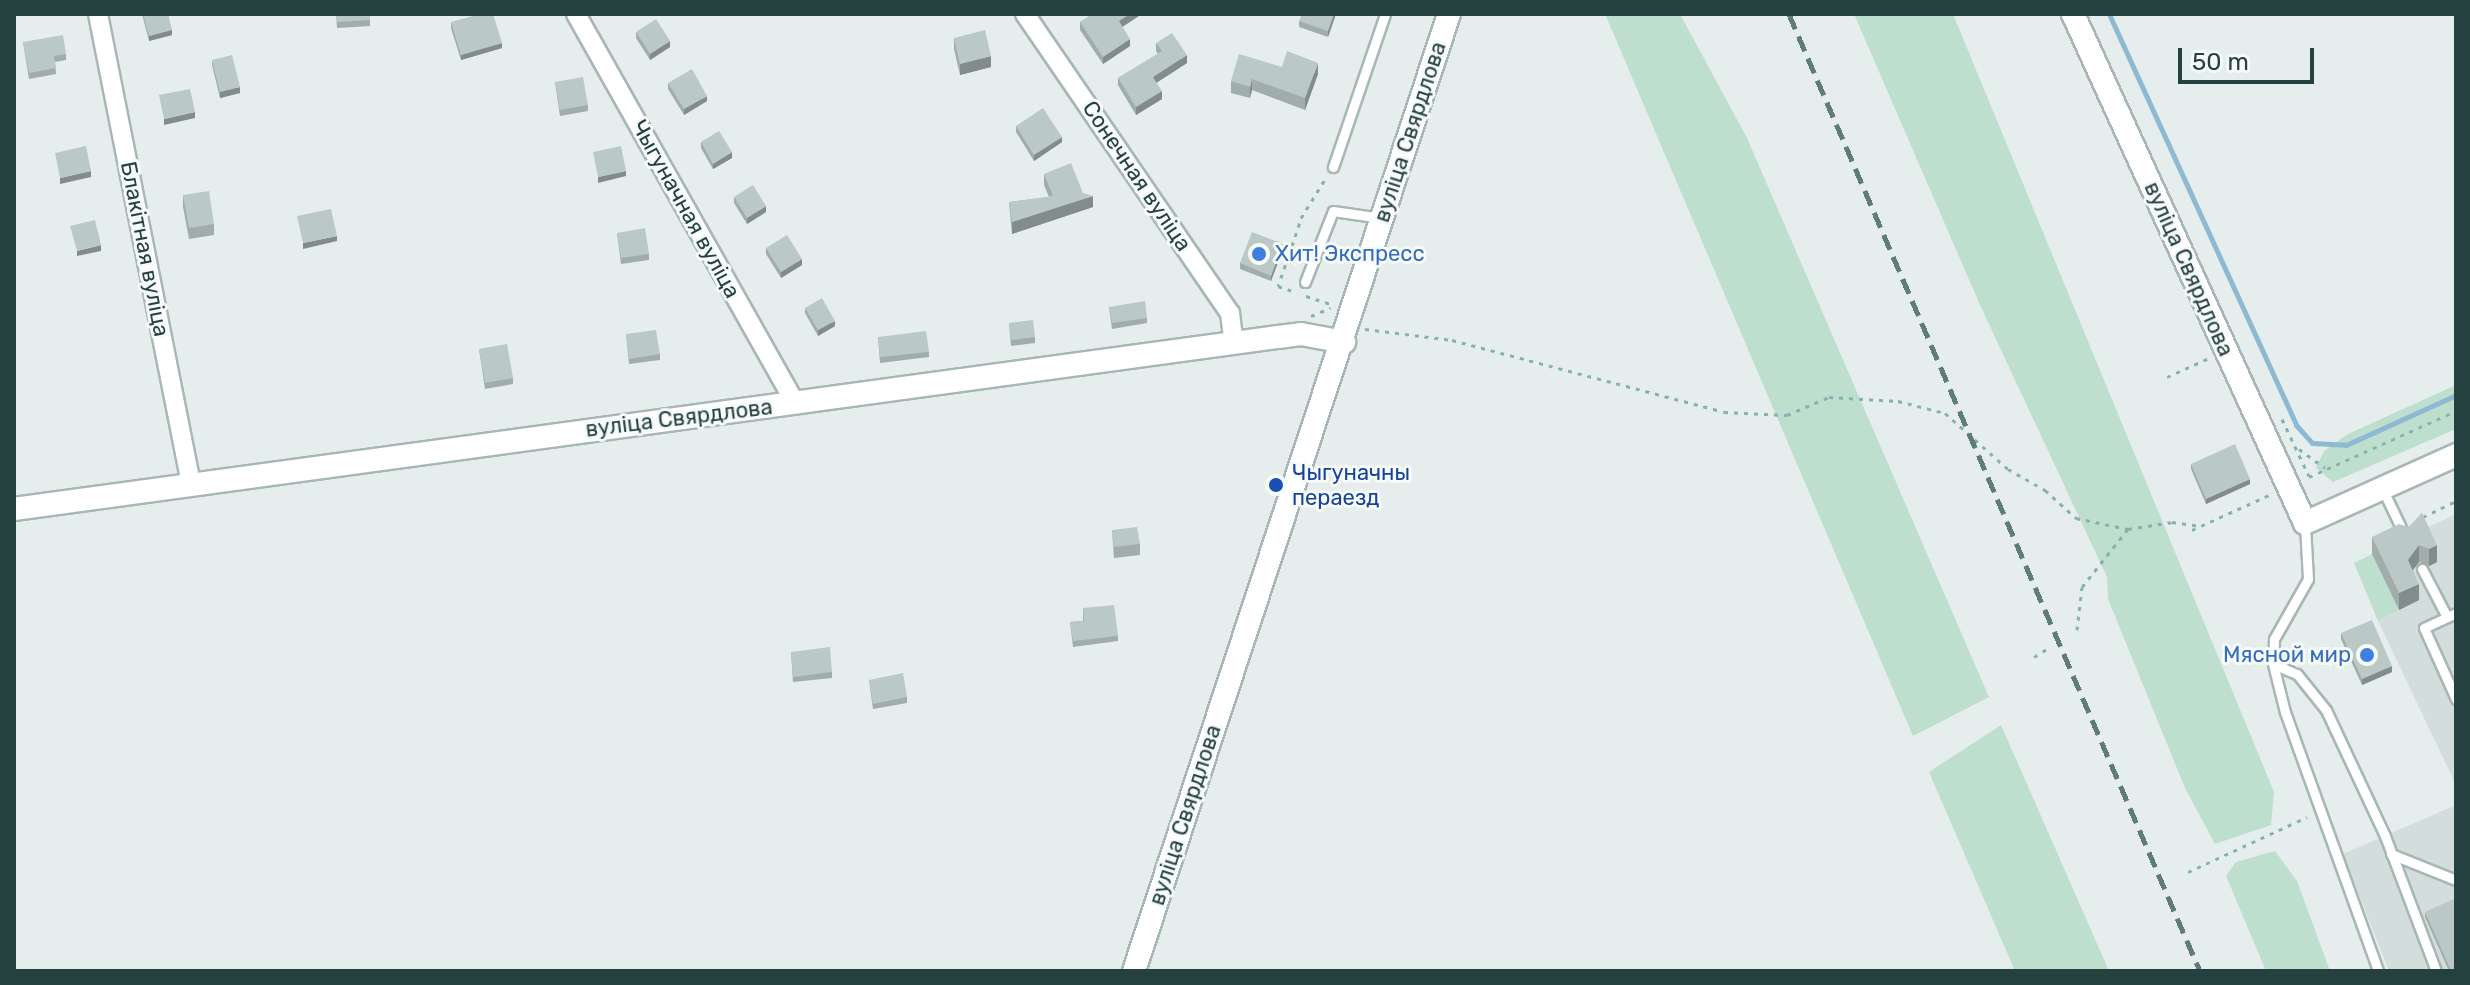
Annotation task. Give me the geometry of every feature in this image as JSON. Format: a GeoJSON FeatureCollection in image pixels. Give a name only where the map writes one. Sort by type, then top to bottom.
{"type":"FeatureCollection","features":[{"type":"Feature","properties":{"kind":"street","name":"Блакітная вуліца"},"geometry":{"type":"LineString","coordinates":[[98,14],[191,484]]}},
{"type":"Feature","properties":{"kind":"street","name":"Чыгуначная вуліца"},"geometry":{"type":"LineString","coordinates":[[576,14],[796,404]]}},
{"type":"Feature","properties":{"kind":"street","name":"Сонечная вуліца"},"geometry":{"type":"LineString","coordinates":[[1025,14],[1230,313],[1234,344]]}},
{"type":"Feature","properties":{"kind":"street","name":"вуліца Свярдлова"},"geometry":{"type":"LineString","coordinates":[[1134,971],[1344,342],[1449,14]]}},
{"type":"Feature","properties":{"kind":"street","name":"вуліца Свярдлова"},"geometry":{"type":"LineString","coordinates":[[2073,14],[2305,523]]}},
{"type":"Feature","properties":{"kind":"street","name":"вуліца Свярдлова"},"geometry":{"type":"LineString","coordinates":[[14,509],[1301,334],[1344,342]]}},
{"type":"Feature","properties":{"kind":"street"},"geometry":{"type":"LineString","coordinates":[[2305,523],[2456,455]]}},
{"type":"Feature","properties":{"kind":"lane"},"geometry":{"type":"LineString","coordinates":[[1333,167],[1385,14]]}},
{"type":"Feature","properties":{"kind":"lane"},"geometry":{"type":"LineString","coordinates":[[1305,282],[1333,211],[1382,218]]}},
{"type":"Feature","properties":{"kind":"lane"},"geometry":{"type":"LineString","coordinates":[[2383,488],[2403,532]]}},
{"type":"Feature","properties":{"kind":"lane"},"geometry":{"type":"LineString","coordinates":[[2305,523],[2308,579],[2274,639],[2273,664],[2320,809],[2378,971]]}},
{"type":"Feature","properties":{"kind":"lane"},"geometry":{"type":"LineString","coordinates":[[2422,569],[2451,615],[2424,628],[2456,699]]}},
{"type":"Feature","properties":{"kind":"lane"},"geometry":{"type":"LineString","coordinates":[[2273,664],[2297,674],[2326,710],[2391,854],[2436,971]]}},
{"type":"Feature","properties":{"kind":"lane"},"geometry":{"type":"LineString","coordinates":[[2391,854],[2456,880]]}},
{"type":"Feature","properties":{"kind":"path"},"geometry":{"type":"LineString","coordinates":[[1292,246],[1301,218],[1333,167]]}},
{"type":"Feature","properties":{"kind":"path"},"geometry":{"type":"LineString","coordinates":[[1370,316],[1365,329],[1452,340],[1724,412],[1787,415],[1829,397],[1898,401],[1945,413],[2008,469],[2045,490],[2076,518],[2128,529],[2172,522],[2201,526]]}},
{"type":"Feature","properties":{"kind":"path"},"geometry":{"type":"LineString","coordinates":[[2167,377],[2226,350]]}},
{"type":"Feature","properties":{"kind":"path"},"geometry":{"type":"LineString","coordinates":[[2192,530],[2456,411]]}},
{"type":"Feature","properties":{"kind":"path"},"geometry":{"type":"LineString","coordinates":[[2296,447],[2326,469]]}},
{"type":"Feature","properties":{"kind":"path"},"geometry":{"type":"LineString","coordinates":[[2403,532],[2456,501]]}},
{"type":"Feature","properties":{"kind":"path"},"geometry":{"type":"LineString","coordinates":[[2077,630],[2082,587],[2128,529]]}},
{"type":"Feature","properties":{"kind":"path"},"geometry":{"type":"LineString","coordinates":[[2034,657],[2050,647]]}},
{"type":"Feature","properties":{"kind":"path"},"geometry":{"type":"LineString","coordinates":[[2188,872],[2275,836],[2320,809]]}},
{"type":"Feature","properties":{"kind":"shaded area"},"geometry":{"type":"Polygon","coordinates":[[[2456,514],[2456,785],[2378,621],[2399,610],[2372,554],[2456,514]]]}},
{"type":"Feature","properties":{"kind":"shaded area"},"geometry":{"type":"Polygon","coordinates":[[[2456,805],[2456,971],[2389,971],[2343,854],[2456,805]]]}},
{"type":"Feature","properties":{"kind":"green space"},"geometry":{"type":"Polygon","coordinates":[[[1605,14],[1680,14],[1747,138],[1989,697],[1913,736],[1605,14]]]}},
{"type":"Feature","properties":{"kind":"green space"},"geometry":{"type":"Polygon","coordinates":[[[1854,14],[1953,14],[2274,792],[2271,825],[2215,844],[2185,788],[2108,599],[2107,577],[1980,305],[1854,14]]]}},
{"type":"Feature","properties":{"kind":"green space"},"geometry":{"type":"Polygon","coordinates":[[[2456,385],[2456,429],[2333,482],[2316,468],[2324,451],[2348,434],[2456,385]]]}},
{"type":"Feature","properties":{"kind":"green space"},"geometry":{"type":"Polygon","coordinates":[[[2372,554],[2399,610],[2378,621],[2354,563],[2372,554]]]}},
{"type":"Feature","properties":{"kind":"green space"},"geometry":{"type":"Polygon","coordinates":[[[2001,725],[2109,971],[2015,971],[1929,772],[2001,725]]]}},
{"type":"Feature","properties":{"kind":"green space"},"geometry":{"type":"Polygon","coordinates":[[[2275,851],[2297,881],[2330,971],[2266,971],[2226,876],[2236,862],[2275,851]]]}},
{"type":"Feature","properties":{"kind":"building"},"geometry":{"type":"Polygon","coordinates":[[[143,14],[168,14],[172,30],[149,36],[143,14]]]}},
{"type":"Feature","properties":{"kind":"building"},"geometry":{"type":"Polygon","coordinates":[[[336,14],[370,14],[370,20],[337,22],[336,14]]]}},
{"type":"Feature","properties":{"kind":"building"},"geometry":{"type":"Polygon","coordinates":[[[480,14],[493,14],[502,43],[461,55],[451,22],[480,14]]]}},
{"type":"Feature","properties":{"kind":"building"},"geometry":{"type":"Polygon","coordinates":[[[1093,14],[1130,14],[1119,21],[1130,39],[1103,57],[1080,22],[1093,14]]]}},
{"type":"Feature","properties":{"kind":"building"},"geometry":{"type":"Polygon","coordinates":[[[1302,14],[1334,14],[1328,31],[1299,21],[1302,14]]]}},
{"type":"Feature","properties":{"kind":"building"},"geometry":{"type":"Polygon","coordinates":[[[656,19],[670,41],[650,54],[636,32],[656,19]]]}},
{"type":"Feature","properties":{"kind":"building"},"geometry":{"type":"Polygon","coordinates":[[[985,30],[991,56],[960,64],[954,38],[985,30]]]}},
{"type":"Feature","properties":{"kind":"building"},"geometry":{"type":"Polygon","coordinates":[[[1172,33],[1187,55],[1153,77],[1162,91],[1136,107],[1118,78],[1162,51],[1156,43],[1172,33]]]}},
{"type":"Feature","properties":{"kind":"building"},"geometry":{"type":"Polygon","coordinates":[[[63,35],[66,54],[54,56],[56,68],[29,73],[23,42],[63,35]]]}},
{"type":"Feature","properties":{"kind":"building"},"geometry":{"type":"Polygon","coordinates":[[[1287,51],[1318,63],[1305,98],[1252,79],[1250,87],[1231,81],[1239,54],[1282,67],[1287,51]]]}},
{"type":"Feature","properties":{"kind":"building"},"geometry":{"type":"Polygon","coordinates":[[[232,55],[240,87],[220,92],[212,60],[232,55]]]}},
{"type":"Feature","properties":{"kind":"building"},"geometry":{"type":"Polygon","coordinates":[[[692,69],[707,96],[684,109],[668,83],[692,69]]]}},
{"type":"Feature","properties":{"kind":"building"},"geometry":{"type":"Polygon","coordinates":[[[583,77],[588,105],[560,110],[555,82],[583,77]]]}},
{"type":"Feature","properties":{"kind":"building"},"geometry":{"type":"Polygon","coordinates":[[[190,89],[195,112],[164,119],[159,95],[190,89]]]}},
{"type":"Feature","properties":{"kind":"building"},"geometry":{"type":"Polygon","coordinates":[[[1043,108],[1062,137],[1034,155],[1016,126],[1043,108]]]}},
{"type":"Feature","properties":{"kind":"building"},"geometry":{"type":"Polygon","coordinates":[[[719,131],[732,152],[713,164],[701,142],[719,131]]]}},
{"type":"Feature","properties":{"kind":"building"},"geometry":{"type":"Polygon","coordinates":[[[86,146],[91,171],[60,178],[55,153],[86,146]]]}},
{"type":"Feature","properties":{"kind":"building"},"geometry":{"type":"Polygon","coordinates":[[[621,146],[626,171],[598,177],[593,152],[621,146]]]}},
{"type":"Feature","properties":{"kind":"building"},"geometry":{"type":"Polygon","coordinates":[[[1071,163],[1083,193],[1093,196],[1012,222],[1009,202],[1053,196],[1044,174],[1071,163]]]}},
{"type":"Feature","properties":{"kind":"building"},"geometry":{"type":"Polygon","coordinates":[[[753,185],[766,206],[747,218],[734,197],[753,185]]]}},
{"type":"Feature","properties":{"kind":"building"},"geometry":{"type":"Polygon","coordinates":[[[209,191],[214,224],[189,228],[183,195],[209,191]]]}},
{"type":"Feature","properties":{"kind":"building"},"geometry":{"type":"Polygon","coordinates":[[[331,209],[337,236],[303,243],[297,216],[331,209]]]}},
{"type":"Feature","properties":{"kind":"building"},"geometry":{"type":"Polygon","coordinates":[[[95,220],[101,245],[77,251],[70,226],[95,220]]]}},
{"type":"Feature","properties":{"kind":"building"},"geometry":{"type":"Polygon","coordinates":[[[645,228],[649,254],[621,258],[617,233],[645,228]]]}},
{"type":"Feature","properties":{"kind":"building"},"geometry":{"type":"Polygon","coordinates":[[[1252,232],[1283,244],[1271,276],[1240,263],[1252,232]]]}},
{"type":"Feature","properties":{"kind":"building"},"geometry":{"type":"Polygon","coordinates":[[[787,235],[802,259],[781,272],[766,248],[787,235]]]}},
{"type":"Feature","properties":{"kind":"building"},"geometry":{"type":"Polygon","coordinates":[[[822,298],[835,321],[818,330],[805,308],[822,298]]]}},
{"type":"Feature","properties":{"kind":"building"},"geometry":{"type":"Polygon","coordinates":[[[1145,301],[1147,318],[1112,323],[1109,307],[1145,301]]]}},
{"type":"Feature","properties":{"kind":"building"},"geometry":{"type":"Polygon","coordinates":[[[1033,320],[1035,337],[1011,340],[1009,323],[1033,320]]]}},
{"type":"Feature","properties":{"kind":"building"},"geometry":{"type":"Polygon","coordinates":[[[656,330],[660,354],[629,359],[626,334],[656,330]]]}},
{"type":"Feature","properties":{"kind":"building"},"geometry":{"type":"Polygon","coordinates":[[[926,331],[929,352],[880,357],[878,337],[926,331]]]}},
{"type":"Feature","properties":{"kind":"building"},"geometry":{"type":"Polygon","coordinates":[[[507,344],[513,378],[485,383],[479,349],[507,344]]]}},
{"type":"Feature","properties":{"kind":"building"},"geometry":{"type":"Polygon","coordinates":[[[2235,444],[2250,479],[2206,499],[2191,464],[2235,444]]]}},
{"type":"Feature","properties":{"kind":"building"},"geometry":{"type":"Polygon","coordinates":[[[2422,513],[2437,545],[2429,549],[2419,545],[2408,560],[2419,584],[2399,593],[2372,537],[2399,524],[2409,527],[2422,513]]]}},
{"type":"Feature","properties":{"kind":"building"},"geometry":{"type":"Polygon","coordinates":[[[1137,527],[1140,544],[1114,547],[1112,530],[1137,527]]]}},
{"type":"Feature","properties":{"kind":"building"},"geometry":{"type":"Polygon","coordinates":[[[1114,605],[1118,636],[1073,641],[1070,622],[1084,621],[1083,608],[1114,605]]]}},
{"type":"Feature","properties":{"kind":"building","name":"Мясной мир"},"geometry":{"type":"Polygon","coordinates":[[[2372,620],[2392,666],[2362,679],[2341,633],[2372,620]]]}},
{"type":"Feature","properties":{"kind":"building"},"geometry":{"type":"Polygon","coordinates":[[[830,647],[832,672],[793,677],[791,652],[830,647]]]}},
{"type":"Feature","properties":{"kind":"building"},"geometry":{"type":"Polygon","coordinates":[[[903,673],[907,697],[873,704],[869,680],[903,673]]]}},
{"type":"Feature","properties":{"kind":"building"},"geometry":{"type":"Polygon","coordinates":[[[2456,898],[2456,971],[2451,971],[2425,912],[2456,898]]]}},
{"type":"Feature","properties":{"kind":"waterway"},"geometry":{"type":"LineString","coordinates":[[2109,14],[2296,425],[2312,443],[2346,445],[2456,395]]}},
{"type":"Feature","properties":{"kind":"railway"},"geometry":{"type":"LineString","coordinates":[[1789,14],[2200,971]]}},
{"type":"Feature","properties":{"kind":"place","name":"Хит! Экспресс"},"geometry":{"type":"Point","coordinates":[1259,254]}},
{"type":"Feature","properties":{"kind":"place","name":"Чыгуначны пераезд"},"geometry":{"type":"Point","coordinates":[1276,485]}},
{"type":"Feature","properties":{"kind":"place","name":"Мясной мир"},"geometry":{"type":"Point","coordinates":[2367,655]}}]}
